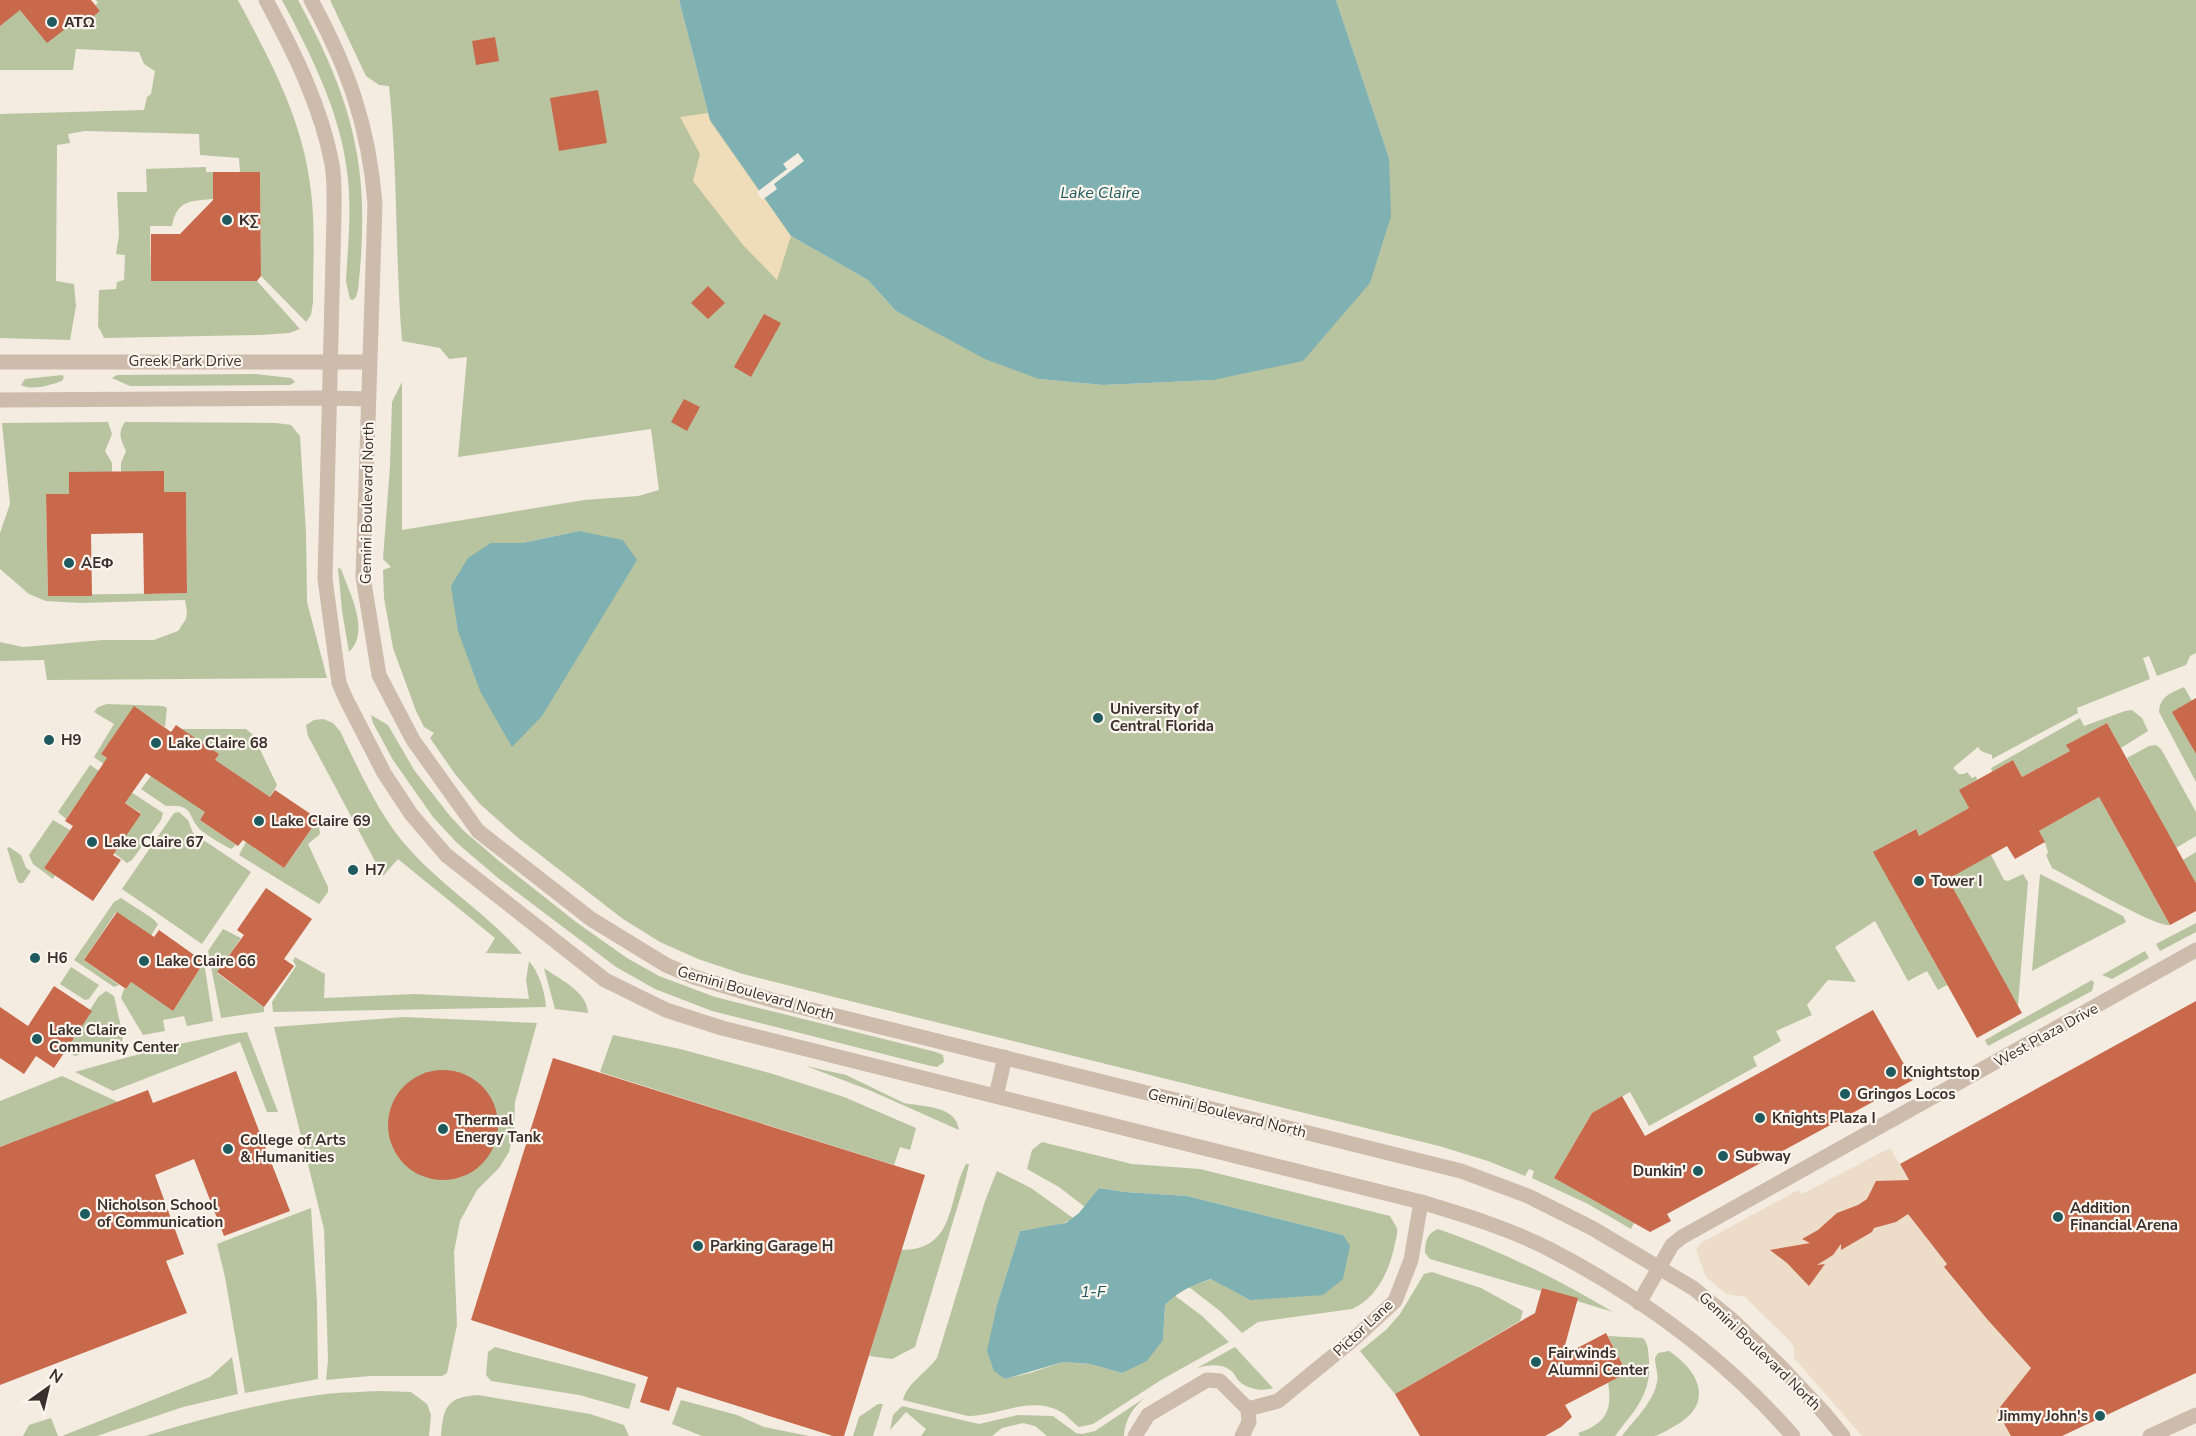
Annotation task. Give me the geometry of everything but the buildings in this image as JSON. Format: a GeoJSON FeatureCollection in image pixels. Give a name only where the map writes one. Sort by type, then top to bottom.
{"type":"FeatureCollection","features":[{"type":"Feature","properties":{"kind":"street"},"geometry":{"type":"LineString","coordinates":[[266,0],[302,72],[322,124],[332,167],[334,216],[325,579],[339,683],[345,699],[384,772],[411,814],[446,855],[605,980],[666,1010],[722,1028],[1421,1202],[1474,1218],[1547,1248],[1609,1282],[1706,1350],[1793,1436]]}},
{"type":"Feature","properties":{"kind":"street","name":"Gemini Boulevard North"},"geometry":{"type":"LineString","coordinates":[[311,0],[344,65],[365,133],[372,166],[375,204],[363,577],[379,675],[413,740],[478,831],[591,919],[679,972],[772,1000],[1461,1171],[1528,1196],[1592,1228],[1693,1288],[1731,1319],[1825,1413],[1843,1436]]}},
{"type":"Feature","properties":{"kind":"street","name":"Greek Park Drive"},"geometry":{"type":"LineString","coordinates":[[0,362],[369,362]]}},
{"type":"Feature","properties":{"kind":"street"},"geometry":{"type":"LineString","coordinates":[[0,400],[368,399]]}},
{"type":"Feature","properties":{"kind":"street","name":"West Plaza Drive"},"geometry":{"type":"LineString","coordinates":[[1639,1303],[1672,1245],[1682,1237],[2196,950]]}},
{"type":"Feature","properties":{"kind":"street"},"geometry":{"type":"LineString","coordinates":[[996,1096],[1005,1057]]}},
{"type":"Feature","properties":{"kind":"street","name":"Pictor Lane"},"geometry":{"type":"LineString","coordinates":[[1248,1409],[1278,1401],[1355,1338],[1395,1301],[1411,1260],[1421,1202]]}},
{"type":"Feature","properties":{"kind":"street"},"geometry":{"type":"LineString","coordinates":[[1135,1436],[1148,1415],[1207,1380],[1220,1381],[1248,1409],[1250,1422],[1242,1436]]}},
{"type":"Feature","properties":{"kind":"street"},"geometry":{"type":"LineString","coordinates":[[2150,1436],[2196,1415]]}},
{"type":"Feature","properties":{"kind":"green space"},"geometry":{"type":"Polygon","coordinates":[[[96,0],[238,0],[286,97],[309,173],[313,226],[313,302],[311,315],[306,322],[261,276],[260,172],[240,172],[239,158],[200,155],[199,134],[85,131],[68,134],[70,143],[57,145],[56,281],[74,284],[76,306],[70,340],[0,338],[0,114],[144,110],[147,97],[151,94],[155,71],[144,64],[139,52],[76,49],[73,70],[0,70],[0,24],[20,10],[65,30],[78,19],[83,25],[100,11],[95,5],[98,3],[96,0]]]}},
{"type":"Feature","properties":{"kind":"green space"},"geometry":{"type":"Polygon","coordinates":[[[282,0],[298,0],[333,72],[352,130],[359,166],[362,219],[358,290],[353,300],[350,299],[346,281],[349,198],[347,171],[338,126],[322,83],[282,0]]]}},
{"type":"Feature","properties":{"kind":"green space"},"geometry":{"type":"Polygon","coordinates":[[[330,0],[679,0],[710,120],[791,236],[868,280],[896,311],[1039,379],[1103,385],[1213,380],[1389,158],[1336,0],[2196,0],[2196,653],[2190,656],[2186,665],[2157,676],[2149,656],[2143,658],[2150,679],[2077,708],[2078,713],[1992,759],[1992,755],[1981,751],[1978,747],[1953,768],[1959,774],[1967,772],[1972,778],[1976,776],[1977,780],[1960,790],[1969,808],[1919,836],[1915,829],[1874,852],[1947,985],[1938,990],[1927,971],[1908,981],[1875,921],[1835,947],[1856,982],[1828,980],[1807,1005],[1812,1015],[1776,1031],[1781,1041],[1753,1057],[1757,1066],[1649,1126],[1630,1092],[1592,1113],[1554,1178],[1634,1223],[1631,1229],[1588,1204],[1532,1178],[1534,1171],[1529,1169],[1525,1176],[1488,1161],[1439,1146],[743,974],[698,959],[660,942],[623,919],[517,837],[480,804],[455,774],[430,738],[434,733],[424,727],[416,711],[393,648],[384,598],[383,570],[391,567],[383,559],[392,402],[402,382],[402,530],[584,500],[638,496],[659,490],[651,429],[458,457],[467,357],[449,359],[440,348],[402,341],[389,86],[379,85],[366,76],[330,0]],[[579,531],[522,543],[491,544],[637,560],[579,531]]]}},
{"type":"Feature","properties":{"kind":"green space"},"geometry":{"type":"Polygon","coordinates":[[[206,167],[206,172],[213,172],[213,199],[198,200],[181,207],[174,217],[172,226],[150,226],[151,281],[257,281],[300,329],[289,333],[260,335],[104,338],[98,326],[99,290],[116,289],[117,282],[124,280],[125,255],[116,254],[119,235],[117,192],[147,192],[146,169],[206,167]]]}},
{"type":"Feature","properties":{"kind":"green space"},"geometry":{"type":"Polygon","coordinates":[[[255,374],[291,378],[295,382],[290,385],[130,386],[112,378],[117,375],[255,374]]]}},
{"type":"Feature","properties":{"kind":"green space"},"geometry":{"type":"Polygon","coordinates":[[[62,375],[64,377],[62,381],[47,386],[26,387],[21,385],[25,379],[62,375]]]}},
{"type":"Feature","properties":{"kind":"green space"},"geometry":{"type":"Polygon","coordinates":[[[108,422],[112,434],[105,451],[112,463],[112,472],[69,472],[69,494],[46,494],[48,595],[187,593],[186,492],[164,492],[121,472],[121,463],[126,451],[120,433],[125,422],[291,425],[300,436],[306,533],[307,602],[327,678],[47,680],[44,660],[0,661],[0,642],[23,647],[103,640],[154,640],[178,631],[186,619],[185,600],[81,603],[46,601],[29,594],[0,569],[0,533],[10,504],[2,423],[108,422]]]}},
{"type":"Feature","properties":{"kind":"green space"},"geometry":{"type":"Polygon","coordinates":[[[338,568],[341,569],[349,589],[358,623],[355,644],[349,652],[342,611],[338,568]]]}},
{"type":"Feature","properties":{"kind":"green space"},"geometry":{"type":"Polygon","coordinates":[[[2184,687],[2192,701],[2173,712],[2196,754],[2196,782],[2159,712],[2164,699],[2184,687]]]}},
{"type":"Feature","properties":{"kind":"green space"},"geometry":{"type":"Polygon","coordinates":[[[107,704],[167,708],[165,727],[134,707],[101,754],[138,780],[131,784],[94,757],[114,724],[94,712],[98,707],[107,704]]]}},
{"type":"Feature","properties":{"kind":"green space"},"geometry":{"type":"Polygon","coordinates":[[[2132,710],[2142,718],[2148,731],[2121,748],[2107,723],[2067,745],[2070,751],[2022,777],[2013,760],[1992,772],[1991,768],[2080,718],[2084,726],[2132,710]]]}},
{"type":"Feature","properties":{"kind":"green space"},"geometry":{"type":"Polygon","coordinates":[[[371,715],[388,725],[414,770],[464,831],[576,922],[627,958],[659,976],[715,997],[936,1052],[943,1055],[944,1062],[937,1067],[927,1065],[712,1011],[655,989],[616,967],[498,878],[457,843],[433,817],[393,760],[371,715]]]}},
{"type":"Feature","properties":{"kind":"green space"},"geometry":{"type":"Polygon","coordinates":[[[323,719],[333,723],[340,731],[380,808],[410,850],[522,954],[486,953],[495,938],[398,859],[383,876],[308,736],[306,725],[314,720],[323,719]]]}},
{"type":"Feature","properties":{"kind":"green space"},"geometry":{"type":"Polygon","coordinates":[[[182,729],[246,729],[253,735],[277,785],[270,797],[232,772],[200,820],[236,845],[231,849],[202,831],[187,810],[182,807],[166,806],[141,789],[151,776],[188,800],[219,754],[182,729]]]}},
{"type":"Feature","properties":{"kind":"green space"},"geometry":{"type":"Polygon","coordinates":[[[2156,745],[2161,749],[2196,812],[2196,836],[2176,848],[2127,758],[2149,746],[2156,745]]]}},
{"type":"Feature","properties":{"kind":"green space"},"geometry":{"type":"Polygon","coordinates":[[[90,765],[163,813],[161,820],[132,860],[127,863],[114,853],[141,813],[92,781],[66,819],[58,812],[90,765]]]}},
{"type":"Feature","properties":{"kind":"green space"},"geometry":{"type":"Polygon","coordinates":[[[2099,797],[2170,925],[2131,911],[2052,868],[2046,855],[2048,853],[2046,845],[2039,831],[2099,797]]]}},
{"type":"Feature","properties":{"kind":"green space"},"geometry":{"type":"Polygon","coordinates":[[[179,812],[188,820],[193,833],[251,872],[202,944],[122,889],[174,813],[179,812]]]}},
{"type":"Feature","properties":{"kind":"green space"},"geometry":{"type":"Polygon","coordinates":[[[53,820],[70,830],[44,868],[55,875],[53,879],[33,864],[29,855],[53,820]]]}},
{"type":"Feature","properties":{"kind":"green space"},"geometry":{"type":"Polygon","coordinates":[[[315,823],[319,826],[320,834],[308,844],[328,887],[328,892],[319,904],[239,855],[246,842],[284,868],[315,823]]]}},
{"type":"Feature","properties":{"kind":"green space"},"geometry":{"type":"Polygon","coordinates":[[[7,848],[21,855],[26,868],[31,871],[23,883],[17,880],[7,848]]]}},
{"type":"Feature","properties":{"kind":"green space"},"geometry":{"type":"Polygon","coordinates":[[[2196,852],[2196,883],[2183,860],[2196,852]]]}},
{"type":"Feature","properties":{"kind":"green space"},"geometry":{"type":"Polygon","coordinates":[[[1991,855],[2004,880],[2008,881],[2023,874],[2028,882],[2018,1006],[1947,878],[1991,855]]]}},
{"type":"Feature","properties":{"kind":"green space"},"geometry":{"type":"Polygon","coordinates":[[[2040,874],[2123,916],[2126,922],[2032,971],[2040,874]]]}},
{"type":"Feature","properties":{"kind":"green space"},"geometry":{"type":"Polygon","coordinates":[[[121,898],[158,924],[151,936],[116,912],[84,960],[119,985],[114,987],[74,960],[114,902],[121,898]]]}},
{"type":"Feature","properties":{"kind":"green space"},"geometry":{"type":"Polygon","coordinates":[[[2196,923],[2196,932],[2160,951],[2156,944],[2196,923]]]}},
{"type":"Feature","properties":{"kind":"green space"},"geometry":{"type":"Polygon","coordinates":[[[223,929],[241,938],[217,973],[264,1007],[264,1012],[221,1018],[208,951],[223,929]]]}},
{"type":"Feature","properties":{"kind":"green space"},"geometry":{"type":"Polygon","coordinates":[[[2145,951],[2149,958],[2112,979],[2102,975],[2145,951]]]}},
{"type":"Feature","properties":{"kind":"green space"},"geometry":{"type":"Polygon","coordinates":[[[295,957],[325,974],[324,998],[414,994],[529,999],[526,980],[529,961],[541,982],[546,1007],[273,1012],[272,1002],[296,966],[293,961],[295,957]]]}},
{"type":"Feature","properties":{"kind":"green space"},"geometry":{"type":"Polygon","coordinates":[[[204,962],[213,1021],[187,1026],[184,1016],[163,1020],[165,1031],[143,1035],[121,998],[124,989],[131,982],[173,1011],[204,962]]]}},
{"type":"Feature","properties":{"kind":"green space"},"geometry":{"type":"Polygon","coordinates":[[[71,967],[99,985],[89,999],[85,1000],[60,984],[71,967]]]}},
{"type":"Feature","properties":{"kind":"green space"},"geometry":{"type":"Polygon","coordinates":[[[544,968],[578,992],[587,1005],[588,1013],[555,1009],[544,968]]]}},
{"type":"Feature","properties":{"kind":"green space"},"geometry":{"type":"Polygon","coordinates":[[[2092,980],[2094,983],[2092,991],[1988,1046],[1985,1040],[2092,980]]]}},
{"type":"Feature","properties":{"kind":"green space"},"geometry":{"type":"Polygon","coordinates":[[[106,991],[114,996],[123,1036],[122,1042],[75,1056],[65,1051],[91,1012],[98,997],[106,991]]]}},
{"type":"Feature","properties":{"kind":"green space"},"geometry":{"type":"Polygon","coordinates":[[[404,1017],[537,1023],[515,1102],[514,1131],[509,1152],[499,1168],[477,1190],[460,1221],[454,1252],[457,1325],[447,1373],[442,1376],[370,1376],[326,1380],[328,1360],[324,1229],[274,1027],[404,1017]]]}},
{"type":"Feature","properties":{"kind":"green space"},"geometry":{"type":"Polygon","coordinates":[[[247,1032],[278,1112],[267,1112],[240,1042],[113,1091],[75,1072],[182,1044],[247,1032]]]}},
{"type":"Feature","properties":{"kind":"green space"},"geometry":{"type":"Polygon","coordinates":[[[613,1035],[680,1049],[773,1074],[844,1097],[916,1128],[910,1150],[900,1147],[894,1165],[600,1072],[613,1035]]]}},
{"type":"Feature","properties":{"kind":"green space"},"geometry":{"type":"Polygon","coordinates":[[[806,1066],[846,1075],[904,1103],[945,1112],[957,1122],[959,1130],[869,1090],[806,1066]]]}},
{"type":"Feature","properties":{"kind":"green space"},"geometry":{"type":"Polygon","coordinates":[[[62,1076],[118,1102],[0,1147],[0,1101],[62,1076]]]}},
{"type":"Feature","properties":{"kind":"green space"},"geometry":{"type":"Polygon","coordinates":[[[1042,1142],[1132,1164],[1200,1169],[1390,1216],[1397,1232],[1390,1263],[1381,1282],[1369,1298],[1352,1309],[1258,1322],[1242,1333],[1220,1311],[1189,1287],[1212,1279],[1250,1300],[1343,1235],[1187,1196],[1099,1188],[1085,1207],[1059,1187],[1027,1169],[1032,1150],[1042,1142]]]}},
{"type":"Feature","properties":{"kind":"green space"},"geometry":{"type":"Polygon","coordinates":[[[966,1164],[969,1164],[965,1182],[915,1347],[892,1359],[869,1356],[901,1250],[919,1248],[932,1241],[941,1232],[966,1164]]]}},
{"type":"Feature","properties":{"kind":"green space"},"geometry":{"type":"Polygon","coordinates":[[[997,1171],[1031,1188],[1073,1218],[1054,1226],[1020,1231],[997,1305],[1004,1379],[1063,1362],[1090,1364],[1122,1373],[1163,1340],[1165,1305],[1174,1295],[1202,1316],[1229,1342],[1161,1380],[1093,1424],[1079,1427],[1061,1412],[1038,1405],[968,1416],[903,1400],[913,1383],[937,1358],[985,1201],[997,1171]]]}},
{"type":"Feature","properties":{"kind":"green space"},"geometry":{"type":"Polygon","coordinates":[[[311,1208],[317,1302],[318,1379],[245,1393],[217,1244],[311,1208]]]}},
{"type":"Feature","properties":{"kind":"green space"},"geometry":{"type":"Polygon","coordinates":[[[1438,1229],[1528,1266],[1613,1312],[1577,1301],[1577,1298],[1542,1288],[1541,1291],[1430,1259],[1425,1253],[1426,1242],[1429,1235],[1438,1229]]]}},
{"type":"Feature","properties":{"kind":"green space"},"geometry":{"type":"Polygon","coordinates":[[[1432,1272],[1481,1288],[1523,1311],[1520,1321],[1395,1394],[1360,1351],[1386,1330],[1400,1314],[1424,1274],[1432,1272]]]}},
{"type":"Feature","properties":{"kind":"green space"},"geometry":{"type":"Polygon","coordinates":[[[1608,1336],[1643,1338],[1648,1351],[1648,1383],[1635,1410],[1615,1436],[1580,1436],[1578,1433],[1601,1421],[1605,1415],[1609,1401],[1608,1383],[1627,1373],[1608,1336]]]}},
{"type":"Feature","properties":{"kind":"green space"},"geometry":{"type":"Polygon","coordinates":[[[495,1347],[636,1384],[629,1409],[579,1395],[491,1381],[486,1375],[488,1352],[495,1347]]]}},
{"type":"Feature","properties":{"kind":"green space"},"geometry":{"type":"Polygon","coordinates":[[[1235,1347],[1273,1388],[1260,1390],[1247,1386],[1239,1381],[1232,1371],[1222,1366],[1209,1365],[1197,1368],[1235,1347]]]}},
{"type":"Feature","properties":{"kind":"green space"},"geometry":{"type":"Polygon","coordinates":[[[1669,1351],[1681,1360],[1696,1380],[1699,1390],[1694,1410],[1685,1420],[1658,1435],[1622,1436],[1655,1390],[1658,1376],[1655,1358],[1658,1353],[1669,1351]]]}},
{"type":"Feature","properties":{"kind":"green space"},"geometry":{"type":"Polygon","coordinates":[[[232,1357],[238,1394],[183,1407],[97,1436],[62,1436],[210,1377],[232,1357]]]}},
{"type":"Feature","properties":{"kind":"green space"},"geometry":{"type":"Polygon","coordinates":[[[411,1392],[427,1404],[431,1415],[429,1436],[145,1436],[280,1401],[326,1394],[411,1392]]]}},
{"type":"Feature","properties":{"kind":"green space"},"geometry":{"type":"Polygon","coordinates":[[[478,1395],[590,1414],[624,1425],[629,1436],[441,1436],[443,1418],[449,1405],[459,1398],[478,1395]]]}},
{"type":"Feature","properties":{"kind":"green space"},"geometry":{"type":"Polygon","coordinates":[[[1146,1397],[1130,1414],[1124,1436],[1047,1436],[1035,1426],[1023,1423],[1002,1428],[992,1436],[921,1436],[926,1429],[906,1412],[890,1430],[893,1415],[902,1406],[979,1424],[1018,1415],[1053,1416],[1076,1433],[1082,1434],[1095,1431],[1146,1397]]]}},
{"type":"Feature","properties":{"kind":"green space"},"geometry":{"type":"Polygon","coordinates":[[[681,1400],[737,1415],[764,1427],[809,1436],[702,1436],[672,1424],[681,1400]]]}},
{"type":"Feature","properties":{"kind":"green space"},"geometry":{"type":"Polygon","coordinates":[[[878,1404],[883,1404],[873,1436],[853,1436],[859,1417],[878,1404]]]}},
{"type":"Feature","properties":{"kind":"green space"},"geometry":{"type":"Polygon","coordinates":[[[51,1418],[58,1436],[23,1436],[29,1425],[51,1418]]]}},
{"type":"Feature","properties":{"kind":"sand"},"geometry":{"type":"Polygon","coordinates":[[[708,113],[710,121],[791,236],[777,280],[743,245],[693,181],[700,154],[680,117],[708,113]]]}},
{"type":"Feature","properties":{"kind":"shaded area"},"geometry":{"type":"Polygon","coordinates":[[[1890,1148],[1927,1212],[1915,1223],[1947,1264],[1944,1268],[2031,1368],[1997,1411],[2011,1436],[1862,1436],[1794,1358],[1794,1347],[1789,1340],[1745,1297],[1726,1294],[1706,1277],[1696,1250],[1701,1243],[1798,1190],[1802,1194],[1890,1148]]]}},
{"type":"Feature","properties":{"kind":"water","name":"Lake Claire"},"geometry":{"type":"Polygon","coordinates":[[[679,0],[1336,0],[1389,158],[1391,216],[1370,283],[1303,361],[1213,380],[1103,385],[1039,379],[985,359],[896,311],[868,280],[791,236],[710,120],[679,0]]]}},
{"type":"Feature","properties":{"kind":"water"},"geometry":{"type":"Polygon","coordinates":[[[579,531],[623,540],[637,560],[542,716],[512,747],[480,691],[458,631],[451,586],[468,558],[491,543],[522,543],[579,531]]]}},
{"type":"Feature","properties":{"kind":"water","name":"1-F"},"geometry":{"type":"Polygon","coordinates":[[[1099,1188],[1187,1196],[1343,1235],[1350,1246],[1343,1279],[1323,1295],[1250,1300],[1211,1279],[1186,1289],[1165,1305],[1163,1340],[1147,1361],[1122,1373],[1090,1364],[1063,1362],[1005,1379],[994,1371],[987,1351],[997,1305],[1020,1231],[1066,1223],[1079,1213],[1099,1188]]]}},
{"type":"Feature","properties":{"kind":"pier"},"geometry":{"type":"Polygon","coordinates":[[[798,153],[804,161],[774,184],[777,189],[762,200],[757,192],[787,169],[783,164],[798,153]]]}},
{"type":"Feature","properties":{"kind":"place","name":"ΑΤΩ"},"geometry":{"type":"Point","coordinates":[52,22]}},
{"type":"Feature","properties":{"kind":"place","name":"ΚΣ"},"geometry":{"type":"Point","coordinates":[227,220]}},
{"type":"Feature","properties":{"kind":"place","name":"AEΦ"},"geometry":{"type":"Point","coordinates":[69,563]}},
{"type":"Feature","properties":{"kind":"place","name":"University of Central Florida"},"geometry":{"type":"Point","coordinates":[1098,718]}},
{"type":"Feature","properties":{"kind":"place","name":"H9"},"geometry":{"type":"Point","coordinates":[49,740]}},
{"type":"Feature","properties":{"kind":"place","name":"Lake Claire 68"},"geometry":{"type":"Point","coordinates":[156,743]}},
{"type":"Feature","properties":{"kind":"place","name":"Lake Claire 69"},"geometry":{"type":"Point","coordinates":[259,821]}},
{"type":"Feature","properties":{"kind":"place","name":"Lake Claire 67"},"geometry":{"type":"Point","coordinates":[92,842]}},
{"type":"Feature","properties":{"kind":"place","name":"H7"},"geometry":{"type":"Point","coordinates":[353,870]}},
{"type":"Feature","properties":{"kind":"place","name":"Tower I"},"geometry":{"type":"Point","coordinates":[1919,881]}},
{"type":"Feature","properties":{"kind":"place","name":"H6"},"geometry":{"type":"Point","coordinates":[35,958]}},
{"type":"Feature","properties":{"kind":"place","name":"Lake Claire 66"},"geometry":{"type":"Point","coordinates":[144,961]}},
{"type":"Feature","properties":{"kind":"place","name":"Lake Claire Community Center"},"geometry":{"type":"Point","coordinates":[37,1039]}},
{"type":"Feature","properties":{"kind":"place","name":"Knightstop"},"geometry":{"type":"Point","coordinates":[1891,1072]}},
{"type":"Feature","properties":{"kind":"place","name":"Gringos Locos"},"geometry":{"type":"Point","coordinates":[1845,1094]}},
{"type":"Feature","properties":{"kind":"place","name":"Knights Plaza I"},"geometry":{"type":"Point","coordinates":[1760,1118]}},
{"type":"Feature","properties":{"kind":"place","name":"Thermal Energy Tank"},"geometry":{"type":"Point","coordinates":[443,1129]}},
{"type":"Feature","properties":{"kind":"place","name":"College of Arts & Humanities"},"geometry":{"type":"Point","coordinates":[228,1149]}},
{"type":"Feature","properties":{"kind":"place","name":"Subway"},"geometry":{"type":"Point","coordinates":[1723,1156]}},
{"type":"Feature","properties":{"kind":"place","name":"Dunkin'"},"geometry":{"type":"Point","coordinates":[1698,1171]}},
{"type":"Feature","properties":{"kind":"place","name":"Nicholson School of Communication"},"geometry":{"type":"Point","coordinates":[85,1214]}},
{"type":"Feature","properties":{"kind":"place","name":"Addition Financial Arena"},"geometry":{"type":"Point","coordinates":[2058,1217]}},
{"type":"Feature","properties":{"kind":"place","name":"Parking Garage H"},"geometry":{"type":"Point","coordinates":[698,1246]}},
{"type":"Feature","properties":{"kind":"place","name":"Fairwinds Alumni Center"},"geometry":{"type":"Point","coordinates":[1536,1362]}},
{"type":"Feature","properties":{"kind":"place","name":"Jimmy John's"},"geometry":{"type":"Point","coordinates":[2100,1416]}}]}
